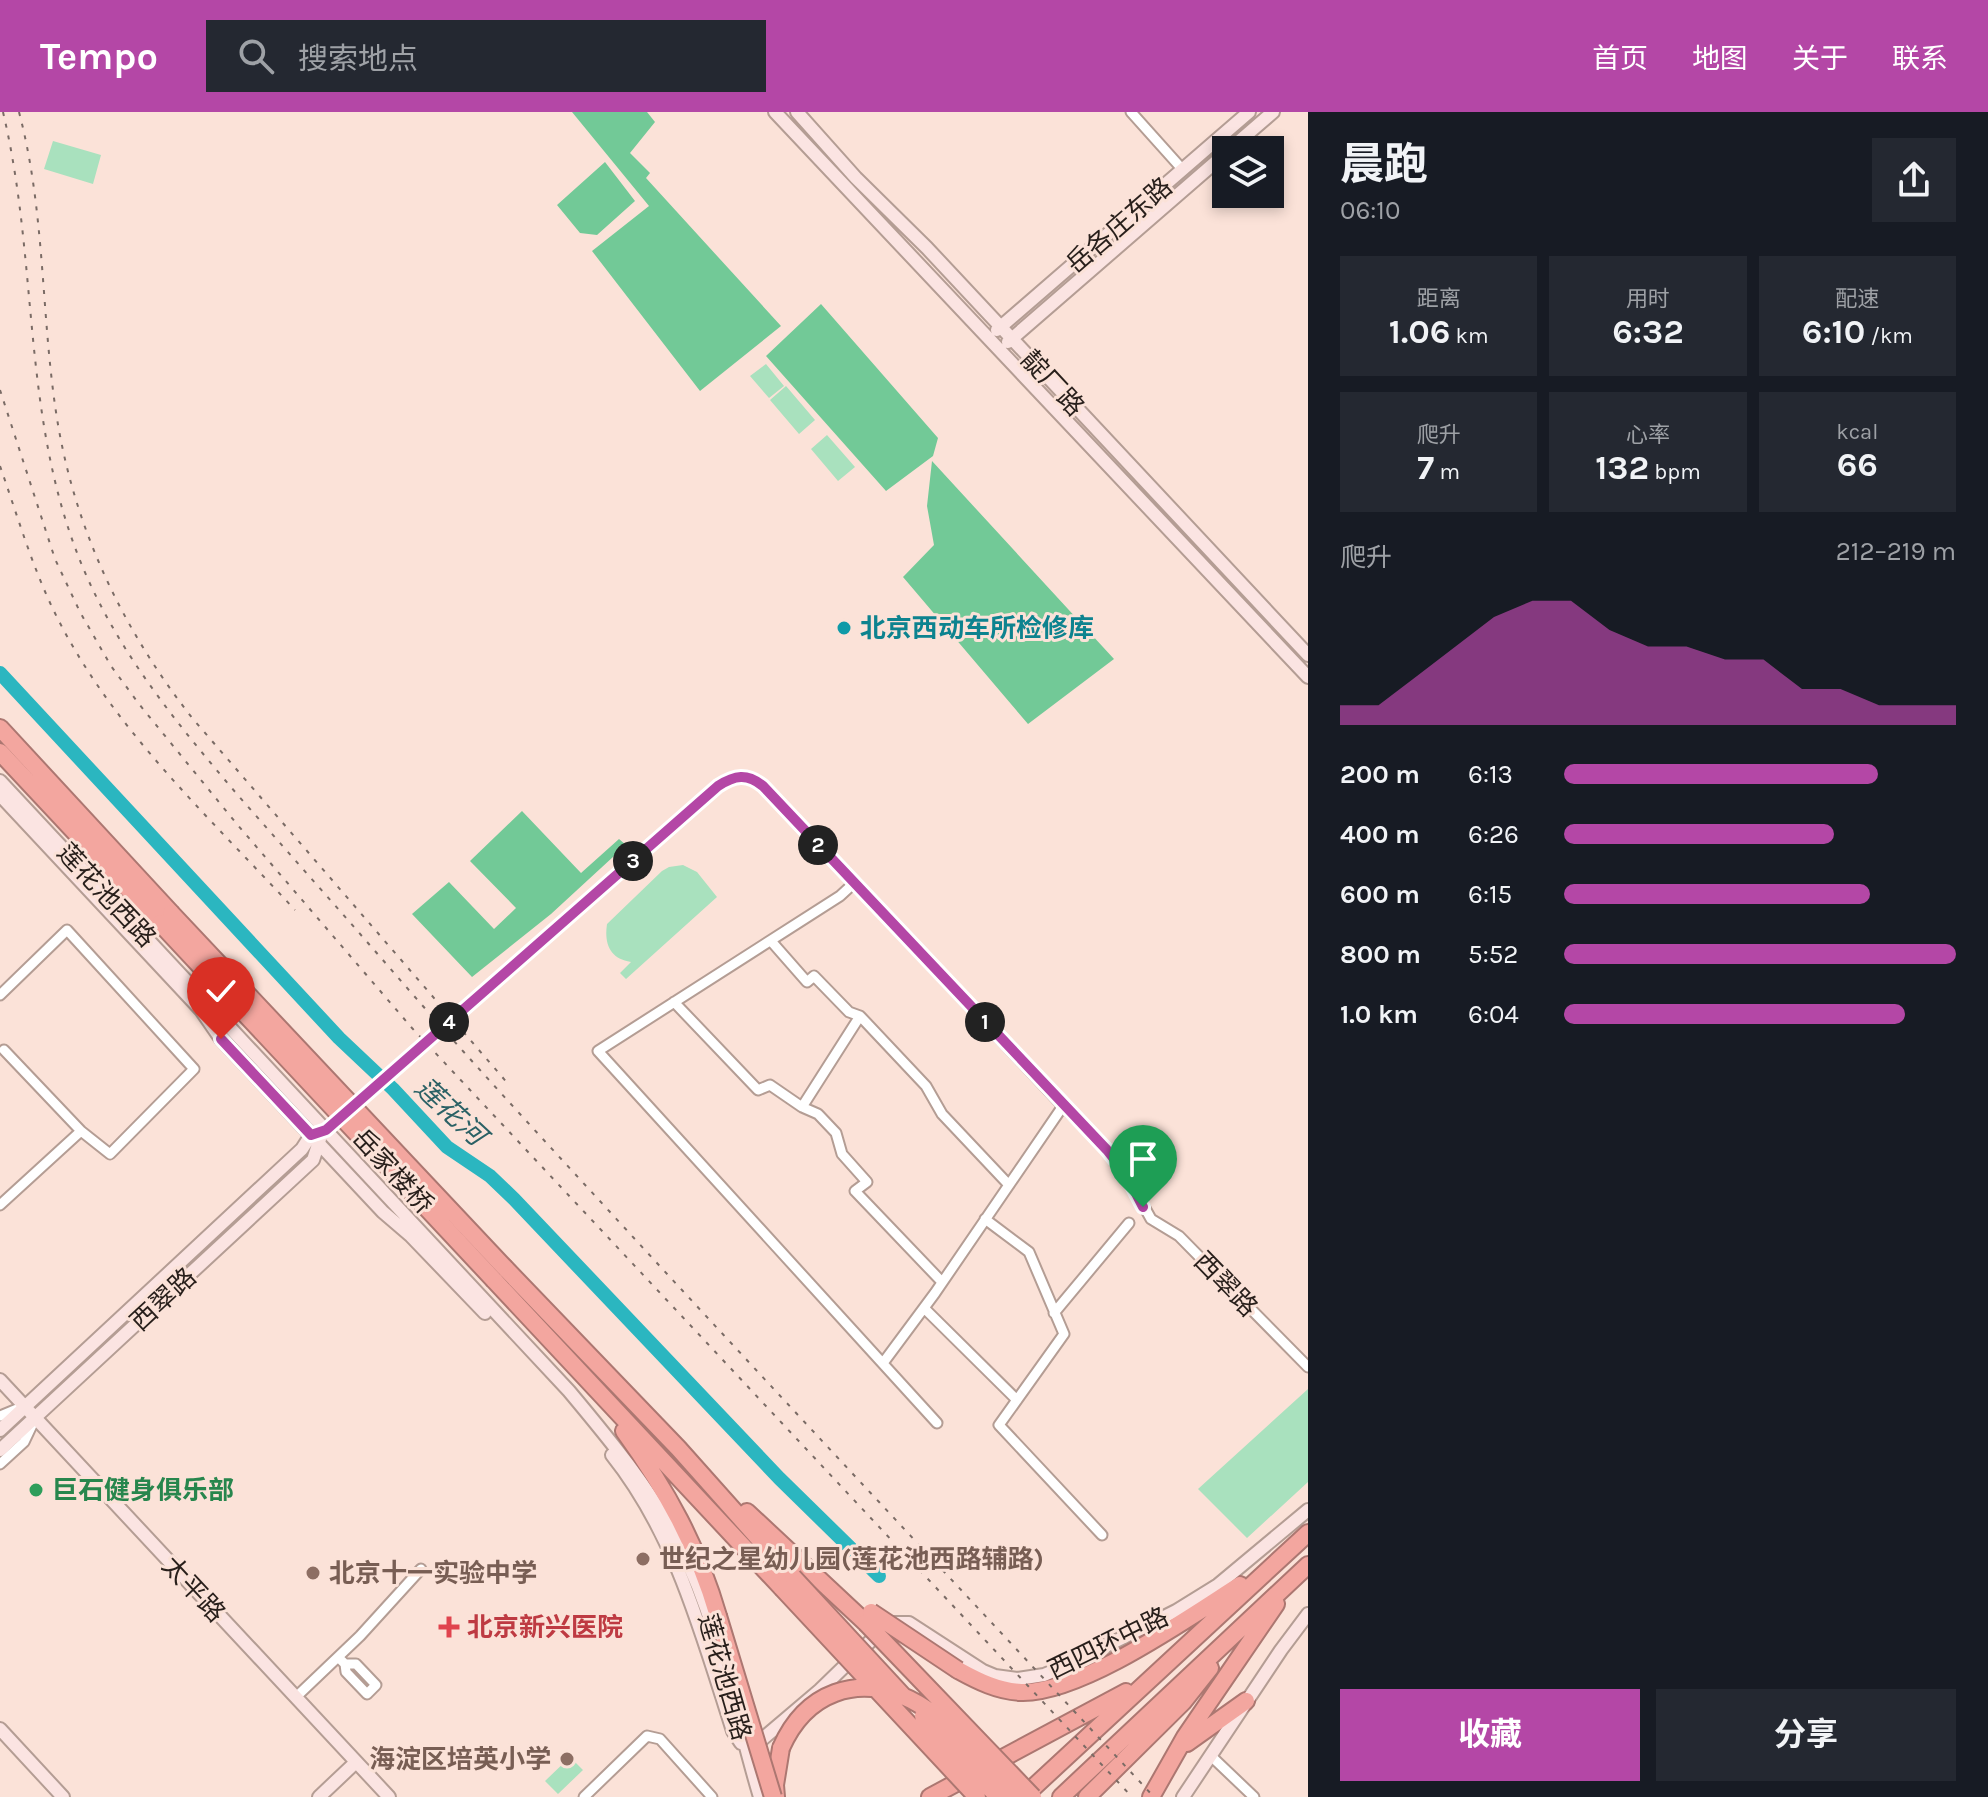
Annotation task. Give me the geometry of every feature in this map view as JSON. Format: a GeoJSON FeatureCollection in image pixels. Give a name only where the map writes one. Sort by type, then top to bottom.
{"type":"FeatureCollection","features":[{"type":"Feature","properties":{"kind":"highway","name":"莲花池西路"},"geometry":{"type":"LineString","coordinates":[[0,728],[166,918]]}},
{"type":"Feature","properties":{"kind":"highway","name":"莲花池西路"},"geometry":{"type":"LineString","coordinates":[[0,752],[166,918]]}},
{"type":"Feature","properties":{"kind":"highway","name":"岳家楼桥"},"geometry":{"type":"LineString","coordinates":[[166,918],[500,1274]]}},
{"type":"Feature","properties":{"kind":"highway"},"geometry":{"type":"LineString","coordinates":[[500,1274],[586,1378],[675,1507],[693,1544],[718,1616],[774,1797]]}},
{"type":"Feature","properties":{"kind":"highway"},"geometry":{"type":"LineString","coordinates":[[500,1274],[678,1448],[817,1576],[868,1617],[958,1670],[998,1689],[1021,1692],[1063,1685],[1101,1669],[1200,1611],[1278,1560]]}},
{"type":"Feature","properties":{"kind":"highway"},"geometry":{"type":"LineString","coordinates":[[586,1378],[998,1797]]}},
{"type":"Feature","properties":{"kind":"highway"},"geometry":{"type":"LineString","coordinates":[[678,1448],[787,1583],[977,1797]]}},
{"type":"Feature","properties":{"kind":"highway","name":"西四环中路"},"geometry":{"type":"LineString","coordinates":[[1020,1797],[1308,1533]]}},
{"type":"Feature","properties":{"kind":"highway"},"geometry":{"type":"LineString","coordinates":[[1061,1797],[1308,1565]]}},
{"type":"Feature","properties":{"kind":"highway"},"geometry":{"type":"LineString","coordinates":[[1151,1797],[1167,1765],[1295,1578]]}},
{"type":"Feature","properties":{"kind":"highway"},"geometry":{"type":"LineString","coordinates":[[1101,1669],[1176,1611]]}},
{"type":"Feature","properties":{"kind":"highway"},"geometry":{"type":"LineString","coordinates":[[868,1617],[1033,1797]]}},
{"type":"Feature","properties":{"kind":"highway"},"geometry":{"type":"LineString","coordinates":[[1087,1797],[1183,1702],[1242,1627]]}},
{"type":"Feature","properties":{"kind":"highway"},"geometry":{"type":"LineString","coordinates":[[935,1794],[1072,1723],[1155,1674]]}},
{"type":"Feature","properties":{"kind":"highway"},"geometry":{"type":"LineString","coordinates":[[774,1797],[777,1766],[789,1731],[800,1716],[827,1696],[860,1688],[897,1694],[935,1715],[1020,1797]]}},
{"type":"Feature","properties":{"kind":"highway"},"geometry":{"type":"LineString","coordinates":[[1167,1765],[1189,1740],[1246,1701]]}},
{"type":"Feature","properties":{"kind":"street"},"geometry":{"type":"LineString","coordinates":[[775,112],[1308,677]]}},
{"type":"Feature","properties":{"kind":"street","name":"靛厂路"},"geometry":{"type":"LineString","coordinates":[[797,112],[1308,655]]}},
{"type":"Feature","properties":{"kind":"street"},"geometry":{"type":"LineString","coordinates":[[1131,112],[1183,170]]}},
{"type":"Feature","properties":{"kind":"street","name":"岳各庄东路"},"geometry":{"type":"LineString","coordinates":[[989,338],[1249,112]]}},
{"type":"Feature","properties":{"kind":"street","name":"岳各庄东路"},"geometry":{"type":"LineString","coordinates":[[1245,136],[1273,112]]}},
{"type":"Feature","properties":{"kind":"street","name":"岳各庄东路"},"geometry":{"type":"LineString","coordinates":[[999,349],[1212,165]]}},
{"type":"Feature","properties":{"kind":"street","name":"西翠路"},"geometry":{"type":"LineString","coordinates":[[326,1130],[718,786],[730,779],[747,776],[763,786],[1107,1150],[1126,1174],[1151,1219],[1179,1236],[1308,1367]]}},
{"type":"Feature","properties":{"kind":"street","name":"莲花池西路"},"geometry":{"type":"LineString","coordinates":[[0,781],[560,1382],[641,1480],[681,1549],[704,1605],[747,1752]]}},
{"type":"Feature","properties":{"kind":"street","name":"莲花池西路"},"geometry":{"type":"LineString","coordinates":[[0,795],[201,1010],[221,1039],[383,1212],[411,1236],[565,1397],[616,1460],[645,1504],[672,1555],[693,1607],[733,1731],[747,1752]]}},
{"type":"Feature","properties":{"kind":"street"},"geometry":{"type":"LineString","coordinates":[[853,884],[840,896],[598,1051],[937,1423]]}},
{"type":"Feature","properties":{"kind":"street"},"geometry":{"type":"LineString","coordinates":[[0,995],[67,930],[194,1069],[110,1154],[81,1131],[1,1050]]}},
{"type":"Feature","properties":{"kind":"street"},"geometry":{"type":"LineString","coordinates":[[771,941],[807,982],[814,976],[849,1012],[860,1016],[926,1086],[942,1114],[1009,1185]]}},
{"type":"Feature","properties":{"kind":"street"},"geometry":{"type":"LineString","coordinates":[[674,1002],[758,1090],[770,1085],[818,1114],[836,1133],[842,1154],[867,1182],[855,1191],[942,1282]]}},
{"type":"Feature","properties":{"kind":"street"},"geometry":{"type":"LineString","coordinates":[[802,1107],[860,1016]]}},
{"type":"Feature","properties":{"kind":"street"},"geometry":{"type":"LineString","coordinates":[[883,1363],[1063,1106]]}},
{"type":"Feature","properties":{"kind":"street"},"geometry":{"type":"LineString","coordinates":[[315,1139],[326,1130]]}},
{"type":"Feature","properties":{"kind":"street"},"geometry":{"type":"LineString","coordinates":[[0,1205],[81,1131]]}},
{"type":"Feature","properties":{"kind":"street","name":"西翠路"},"geometry":{"type":"LineString","coordinates":[[0,1430],[315,1139]]}},
{"type":"Feature","properties":{"kind":"street","name":"西翠路"},"geometry":{"type":"LineString","coordinates":[[0,1450],[313,1160],[315,1139]]}},
{"type":"Feature","properties":{"kind":"street"},"geometry":{"type":"LineString","coordinates":[[985,1219],[1029,1252],[1064,1334],[999,1425],[1102,1535]]}},
{"type":"Feature","properties":{"kind":"street"},"geometry":{"type":"LineString","coordinates":[[1054,1313],[1129,1223]]}},
{"type":"Feature","properties":{"kind":"street"},"geometry":{"type":"LineString","coordinates":[[924,1308],[1017,1400]]}},
{"type":"Feature","properties":{"kind":"street","name":"太平路"},"geometry":{"type":"LineString","coordinates":[[0,1380],[389,1797]]}},
{"type":"Feature","properties":{"kind":"street"},"geometry":{"type":"LineString","coordinates":[[0,1416],[25,1406]]}},
{"type":"Feature","properties":{"kind":"street"},"geometry":{"type":"LineString","coordinates":[[0,1464],[24,1442],[35,1417]]}},
{"type":"Feature","properties":{"kind":"street","name":"西四环中路"},"geometry":{"type":"LineString","coordinates":[[747,1752],[820,1690],[879,1631],[894,1623],[909,1623],[917,1627],[995,1676],[1018,1679],[1044,1675],[1176,1611],[1218,1585],[1308,1510]]}},
{"type":"Feature","properties":{"kind":"street"},"geometry":{"type":"LineString","coordinates":[[296,1697],[342,1661],[421,1569]]}},
{"type":"Feature","properties":{"kind":"street"},"geometry":{"type":"LineString","coordinates":[[1183,1797],[1308,1614]]}},
{"type":"Feature","properties":{"kind":"street"},"geometry":{"type":"LineString","coordinates":[[0,1729],[63,1797]]}},
{"type":"Feature","properties":{"kind":"street"},"geometry":{"type":"LineString","coordinates":[[584,1797],[647,1736],[660,1739],[712,1797]]}},
{"type":"Feature","properties":{"kind":"street"},"geometry":{"type":"LineString","coordinates":[[747,1752],[760,1797]]}},
{"type":"Feature","properties":{"kind":"street"},"geometry":{"type":"LineString","coordinates":[[1210,1755],[1254,1797]]}},
{"type":"Feature","properties":{"kind":"street"},"geometry":{"type":"LineString","coordinates":[[319,1797],[356,1762]]}},
{"type":"Feature","properties":{"kind":"green space"},"geometry":{"type":"Polygon","coordinates":[[[572,112],[647,112],[655,122],[630,153],[650,173],[646,178],[781,326],[700,391],[592,251],[649,206],[572,112]]]}},
{"type":"Feature","properties":{"kind":"green space"},"geometry":{"type":"Polygon","coordinates":[[[53,141],[101,155],[93,184],[44,169],[53,141]]]}},
{"type":"Feature","properties":{"kind":"green space"},"geometry":{"type":"Polygon","coordinates":[[[605,162],[635,201],[597,235],[580,233],[557,205],[605,162]]]}},
{"type":"Feature","properties":{"kind":"green space"},"geometry":{"type":"Polygon","coordinates":[[[821,304],[938,438],[933,456],[886,491],[766,356],[821,304]]]}},
{"type":"Feature","properties":{"kind":"green space"},"geometry":{"type":"Polygon","coordinates":[[[766,364],[784,386],[769,398],[750,376],[766,364]]]}},
{"type":"Feature","properties":{"kind":"green space"},"geometry":{"type":"Polygon","coordinates":[[[786,386],[815,420],[799,434],[770,400],[786,386]]]}},
{"type":"Feature","properties":{"kind":"green space"},"geometry":{"type":"Polygon","coordinates":[[[827,435],[855,467],[838,481],[811,449],[827,435]]]}},
{"type":"Feature","properties":{"kind":"green space"},"geometry":{"type":"Polygon","coordinates":[[[932,461],[1114,659],[1028,724],[903,577],[934,545],[927,506],[932,461]]]}},
{"type":"Feature","properties":{"kind":"green space"},"geometry":{"type":"Polygon","coordinates":[[[522,811],[581,873],[619,839],[626,845],[551,914],[472,977],[412,914],[449,882],[494,929],[516,908],[470,861],[522,811]]]}},
{"type":"Feature","properties":{"kind":"green space"},"geometry":{"type":"Polygon","coordinates":[[[683,865],[697,872],[717,897],[626,979],[620,973],[631,962],[613,954],[608,944],[607,924],[662,871],[683,865]]]}},
{"type":"Feature","properties":{"kind":"green space"},"geometry":{"type":"Polygon","coordinates":[[[1308,1389],[1308,1482],[1247,1538],[1198,1489],[1308,1389]]]}},
{"type":"Feature","properties":{"kind":"green space"},"geometry":{"type":"Polygon","coordinates":[[[570,1757],[583,1770],[558,1794],[545,1781],[570,1757]]]}},
{"type":"Feature","properties":{"kind":"waterway","name":"莲花河"},"geometry":{"type":"LineString","coordinates":[[0,673],[339,1038],[393,1089],[447,1147],[490,1176],[514,1199],[779,1478],[879,1576]]}},
{"type":"Feature","properties":{"kind":"railway"},"geometry":{"type":"LineString","coordinates":[[3,112],[22,229],[41,405],[51,463],[66,520],[87,577],[117,636],[135,663],[173,717],[236,793],[479,1069],[1154,1797]]}},
{"type":"Feature","properties":{"kind":"railway"},"geometry":{"type":"LineString","coordinates":[[19,112],[34,186],[51,375],[64,454],[88,536],[123,612],[167,685],[193,719],[510,1086]]}},
{"type":"Feature","properties":{"kind":"railway"},"geometry":{"type":"LineString","coordinates":[[0,390],[55,559],[80,612],[111,666],[139,704],[236,823],[412,1028],[1132,1797]]}},
{"type":"Feature","properties":{"kind":"railway"},"geometry":{"type":"LineString","coordinates":[[0,466],[43,586],[84,665],[168,775],[295,910]]}},
{"type":"Feature","properties":{"kind":"place","name":"北京西动车所检修库"},"geometry":{"type":"Point","coordinates":[844,628]}},
{"type":"Feature","properties":{"kind":"place","name":"巨石健身俱乐部"},"geometry":{"type":"Point","coordinates":[36,1490]}},
{"type":"Feature","properties":{"kind":"place","name":"世纪之星幼儿园(莲花池西路辅路)"},"geometry":{"type":"Point","coordinates":[643,1559]}},
{"type":"Feature","properties":{"kind":"place","name":"北京十一实验中学"},"geometry":{"type":"Point","coordinates":[313,1573]}},
{"type":"Feature","properties":{"kind":"place","name":"北京新兴医院"},"geometry":{"type":"Point","coordinates":[449,1627]}},
{"type":"Feature","properties":{"kind":"place","name":"海淀区培英小学"},"geometry":{"type":"Point","coordinates":[567,1759]}},
{"type":"Feature","properties":{"kind":"route"},"geometry":{"type":"LineString","coordinates":[[221,1039],[311,1135],[326,1130],[718,786],[730,779],[747,776],[763,786],[1086,1127],[1126,1174],[1143,1207]]}}]}
